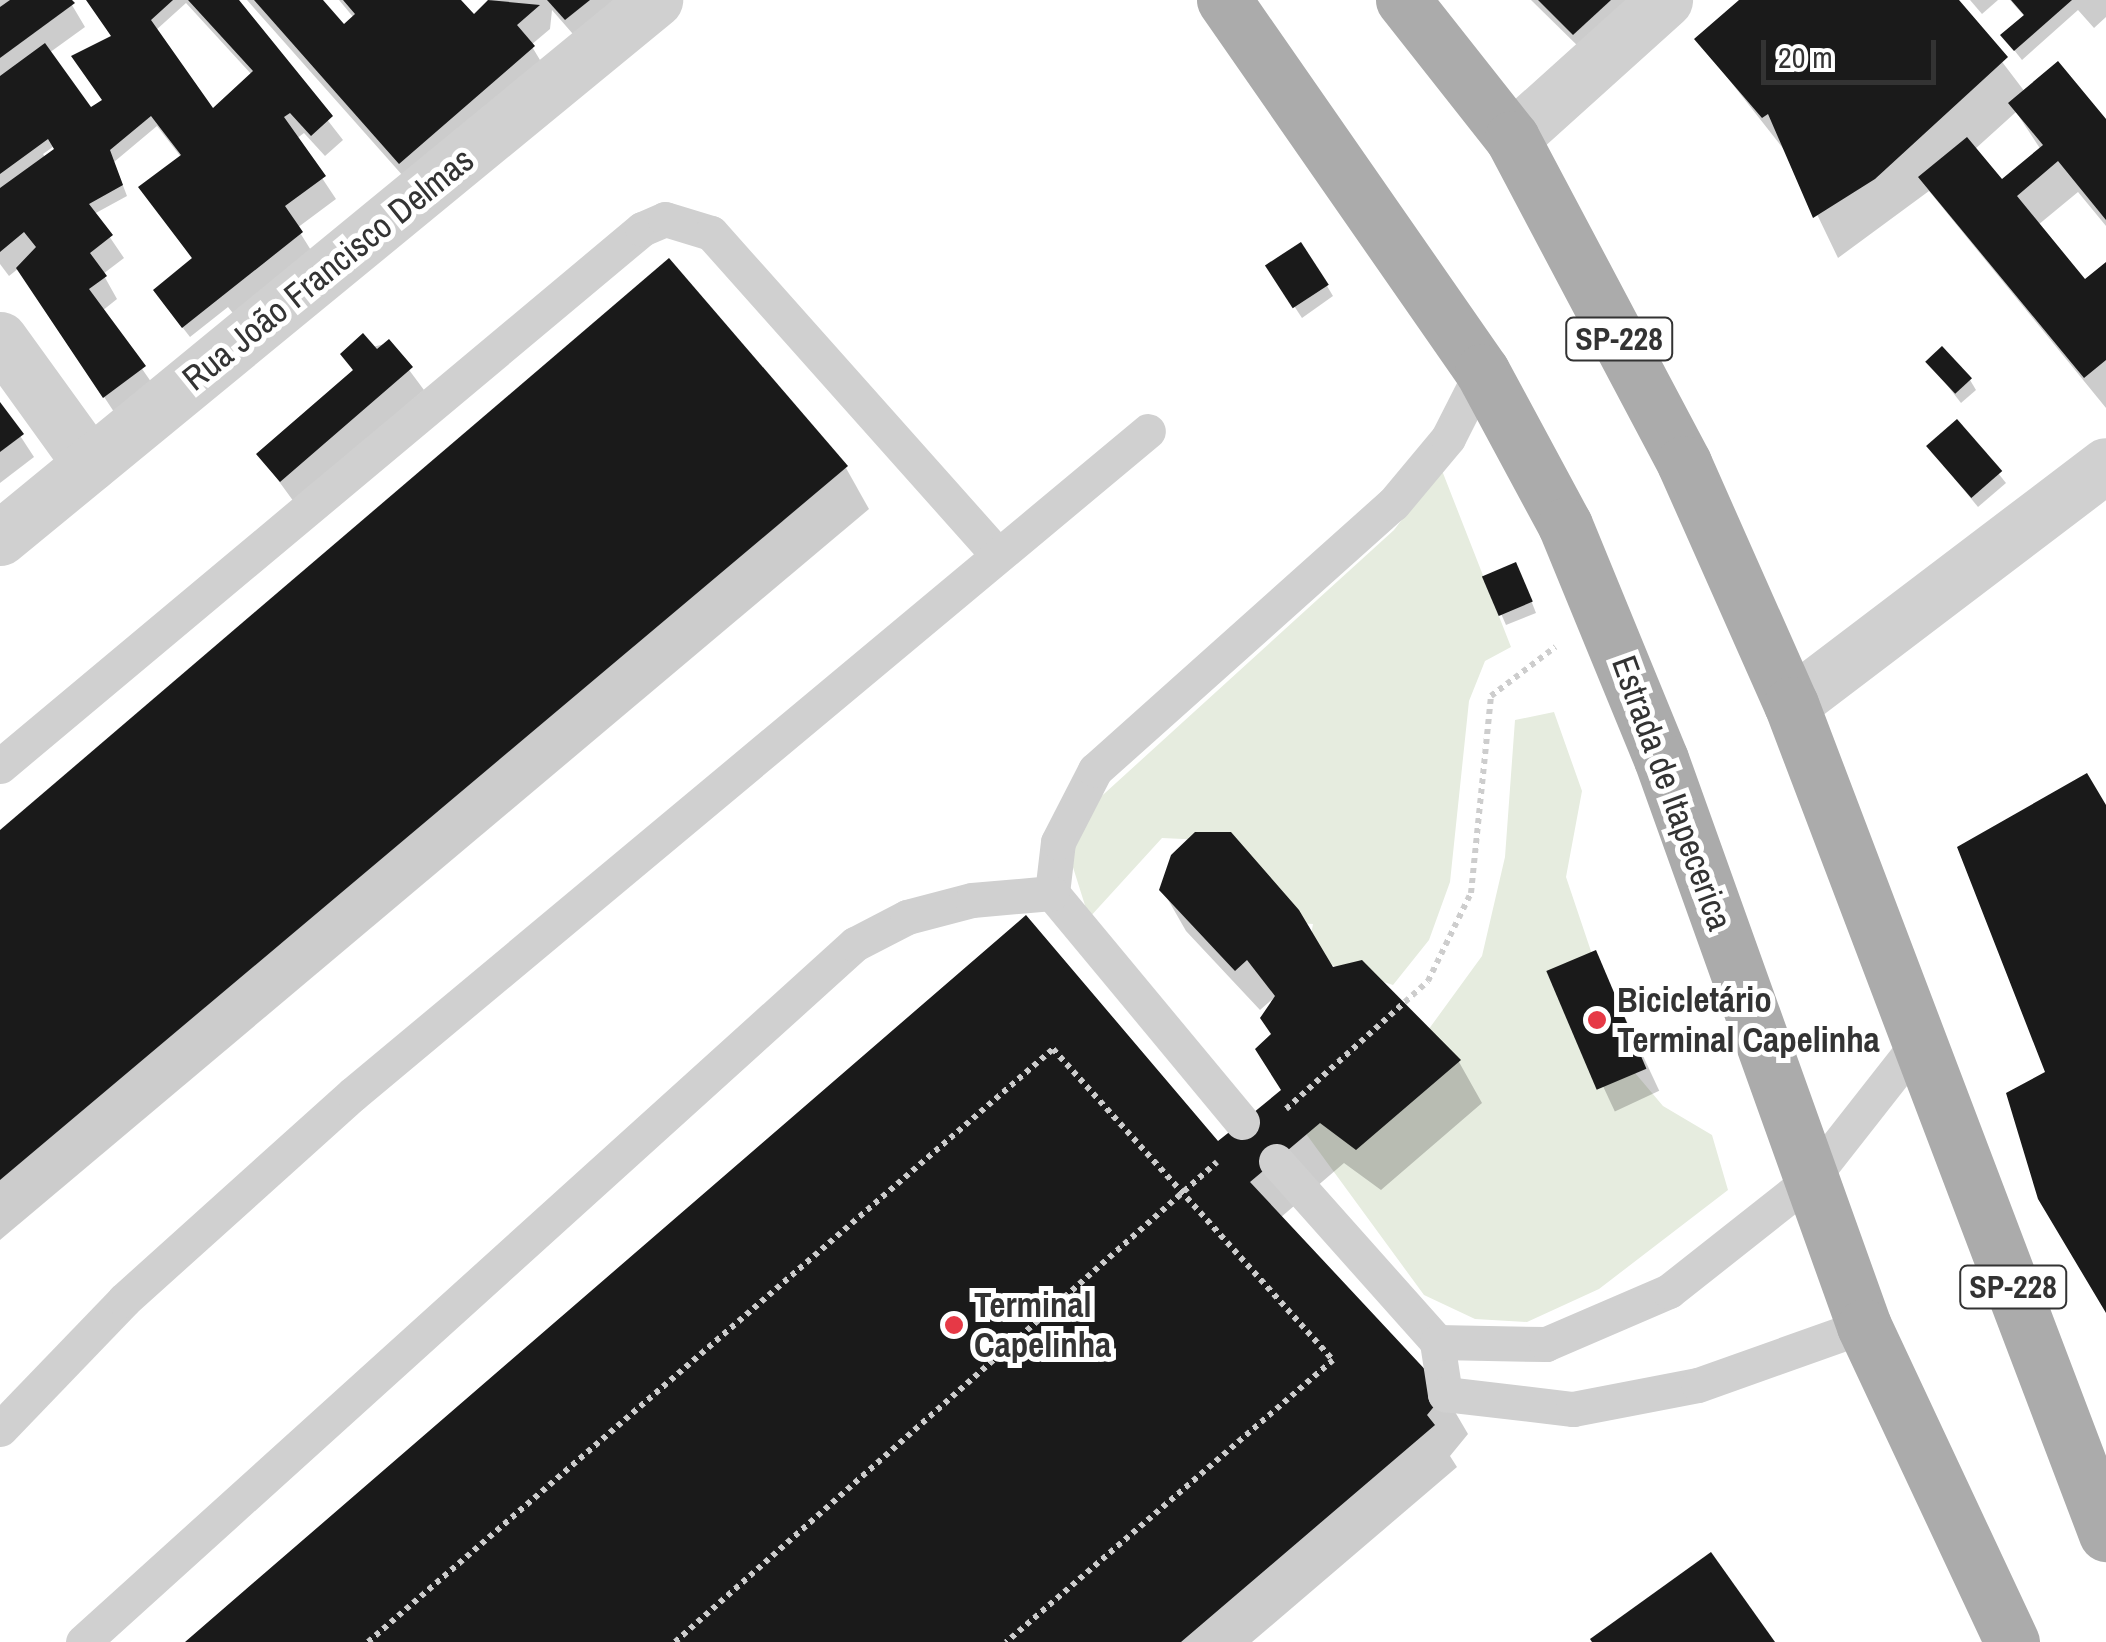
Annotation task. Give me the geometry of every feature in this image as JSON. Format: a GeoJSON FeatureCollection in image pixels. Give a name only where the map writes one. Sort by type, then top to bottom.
{"type":"FeatureCollection","features":[{"type":"Feature","properties":{"kind":"main road","name":"Estrada de Itapecerica"},"geometry":{"type":"LineString","coordinates":[[1224,0],[1482,371],[1604,610],[1864,1326],[2012,1632]]}},
{"type":"Feature","properties":{"kind":"main road","name":"SP-228"},"geometry":{"type":"LineString","coordinates":[[1403,0],[1512,138],[1684,463],[1791,704],[2106,1534]]}},
{"type":"Feature","properties":{"kind":"street","name":"Rua João Francisco Delmas"},"geometry":{"type":"LineString","coordinates":[[0,538],[655,0]]}},
{"type":"Feature","properties":{"kind":"street"},"geometry":{"type":"LineString","coordinates":[[1512,138],[1665,0]]}},
{"type":"Feature","properties":{"kind":"street"},"geometry":{"type":"LineString","coordinates":[[0,339],[90,464]]}},
{"type":"Feature","properties":{"kind":"street"},"geometry":{"type":"LineString","coordinates":[[1791,704],[2106,464]]}},
{"type":"Feature","properties":{"kind":"lane"},"geometry":{"type":"LineString","coordinates":[[0,766],[642,229],[665,220],[712,233],[994,550]]}},
{"type":"Feature","properties":{"kind":"lane"},"geometry":{"type":"LineString","coordinates":[[1247,1133],[1172,1064],[1052,892],[1071,804],[1095,770],[1393,504],[1448,438],[1482,371]]}},
{"type":"Feature","properties":{"kind":"lane"},"geometry":{"type":"LineString","coordinates":[[0,1430],[124,1300],[353,1094],[994,550],[1148,431]]}},
{"type":"Feature","properties":{"kind":"lane"},"geometry":{"type":"LineString","coordinates":[[82,1642],[855,944],[907,917],[972,900],[1052,892]]}},
{"type":"Feature","properties":{"kind":"lane"},"geometry":{"type":"LineString","coordinates":[[1436,1342],[1546,1344],[1668,1291],[1811,1179],[1920,1040]]}},
{"type":"Feature","properties":{"kind":"lane"},"geometry":{"type":"LineString","coordinates":[[1276,1161],[1318,1234],[1436,1342],[1446,1394],[1574,1409],[1698,1385],[1864,1326]]}},
{"type":"Feature","properties":{"kind":"path"},"geometry":{"type":"LineString","coordinates":[[675,1642],[1247,1133],[1428,981],[1470,893],[1491,696],[1604,610]]}},
{"type":"Feature","properties":{"kind":"path"},"geometry":{"type":"LineString","coordinates":[[368,1642],[1053,1049],[1333,1360],[1006,1642]]}},
{"type":"Feature","properties":{"kind":"shaded area"},"geometry":{"type":"Polygon","coordinates":[[[1441,468],[1511,647],[1485,661],[1469,701],[1450,882],[1429,940],[1393,985],[1307,957],[1313,924],[1271,921],[1204,840],[1162,838],[1089,918],[1071,861],[1083,813],[1394,530],[1441,468]]]}},
{"type":"Feature","properties":{"kind":"shaded area"},"geometry":{"type":"Polygon","coordinates":[[[1554,712],[1582,791],[1566,877],[1630,1067],[1663,1106],[1712,1135],[1728,1190],[1599,1289],[1527,1322],[1475,1319],[1424,1295],[1304,1131],[1426,1033],[1482,956],[1505,857],[1515,720],[1554,712]]]}},
{"type":"Feature","properties":{"kind":"building"},"geometry":{"type":"Polygon","coordinates":[[[10,0],[75,3],[0,58],[0,7],[10,0]]]}},
{"type":"Feature","properties":{"kind":"building"},"geometry":{"type":"Polygon","coordinates":[[[86,0],[173,0],[151,20],[213,108],[253,71],[188,0],[239,0],[333,116],[311,136],[290,113],[284,117],[326,176],[285,206],[303,232],[182,328],[153,290],[192,258],[138,187],[181,155],[151,116],[110,150],[123,185],[89,204],[113,235],[90,253],[107,276],[89,289],[146,366],[103,398],[16,268],[36,247],[24,232],[0,252],[0,188],[54,149],[48,139],[0,174],[0,76],[45,43],[91,107],[102,100],[71,56],[111,36],[86,0]]]}},
{"type":"Feature","properties":{"kind":"building"},"geometry":{"type":"Polygon","coordinates":[[[254,0],[323,0],[344,24],[355,14],[343,0],[461,0],[474,14],[488,0],[540,5],[517,25],[535,46],[399,164],[254,0]]]}},
{"type":"Feature","properties":{"kind":"building"},"geometry":{"type":"Polygon","coordinates":[[[547,0],[590,0],[565,20],[547,0]]]}},
{"type":"Feature","properties":{"kind":"building"},"geometry":{"type":"Polygon","coordinates":[[[1538,0],[1611,0],[1573,35],[1538,0]]]}},
{"type":"Feature","properties":{"kind":"building"},"geometry":{"type":"Polygon","coordinates":[[[1739,0],[1959,0],[2008,57],[1875,179],[1813,218],[1768,114],[1762,118],[1694,39],[1739,0]]]}},
{"type":"Feature","properties":{"kind":"building"},"geometry":{"type":"Polygon","coordinates":[[[2011,0],[2072,0],[2014,51],[2000,35],[2024,15],[2011,0]]]}},
{"type":"Feature","properties":{"kind":"building"},"geometry":{"type":"Polygon","coordinates":[[[2058,61],[2106,119],[2106,220],[2058,161],[2017,196],[2085,279],[2106,262],[2106,360],[2084,378],[1918,177],[1967,137],[2002,179],[2043,145],[2008,103],[2058,61]]]}},
{"type":"Feature","properties":{"kind":"building"},"geometry":{"type":"Polygon","coordinates":[[[1301,242],[1329,285],[1293,308],[1265,265],[1301,242]]]}},
{"type":"Feature","properties":{"kind":"building"},"geometry":{"type":"Polygon","coordinates":[[[669,258],[848,466],[0,1180],[0,830],[669,258]]]}},
{"type":"Feature","properties":{"kind":"building"},"geometry":{"type":"Polygon","coordinates":[[[363,333],[377,349],[389,339],[413,367],[280,482],[256,454],[353,370],[340,354],[363,333]]]}},
{"type":"Feature","properties":{"kind":"building"},"geometry":{"type":"Polygon","coordinates":[[[1942,346],[1972,378],[1955,394],[1925,362],[1942,346]]]}},
{"type":"Feature","properties":{"kind":"building"},"geometry":{"type":"Polygon","coordinates":[[[0,402],[24,434],[0,452],[0,402]]]}},
{"type":"Feature","properties":{"kind":"building"},"geometry":{"type":"Polygon","coordinates":[[[1957,419],[2002,471],[1971,498],[1926,446],[1957,419]]]}},
{"type":"Feature","properties":{"kind":"building"},"geometry":{"type":"Polygon","coordinates":[[[1516,562],[1533,602],[1499,616],[1482,576],[1516,562]]]}},
{"type":"Feature","properties":{"kind":"building"},"geometry":{"type":"Polygon","coordinates":[[[2087,773],[2106,805],[2106,1313],[2038,1199],[2006,1093],[2045,1072],[1957,847],[2087,773]]]}},
{"type":"Feature","properties":{"kind":"building","name":"Terminal Capelinha"},"geometry":{"type":"Polygon","coordinates":[[[1195,832],[1231,832],[1299,910],[1333,967],[1362,960],[1461,1060],[1356,1150],[1320,1123],[1250,1182],[1446,1392],[1427,1415],[1435,1425],[1181,1642],[185,1642],[1026,915],[1218,1141],[1242,1122],[1281,1090],[1255,1049],[1271,1034],[1260,1018],[1275,996],[1247,960],[1235,971],[1159,890],[1171,855],[1195,832]]]}},
{"type":"Feature","properties":{"kind":"building","name":"Bicicletário Terminal Capelinha"},"geometry":{"type":"Polygon","coordinates":[[[1596,950],[1646,1069],[1597,1090],[1546,971],[1596,950]]]}},
{"type":"Feature","properties":{"kind":"building"},"geometry":{"type":"Polygon","coordinates":[[[1711,1552],[1775,1642],[1592,1642],[1590,1639],[1711,1552]]]}},
{"type":"Feature","properties":{"kind":"place","name":"Bicicletário Terminal Capelinha"},"geometry":{"type":"Point","coordinates":[1597,1020]}},
{"type":"Feature","properties":{"kind":"place","name":"Terminal Capelinha"},"geometry":{"type":"Point","coordinates":[954,1325]}}]}
